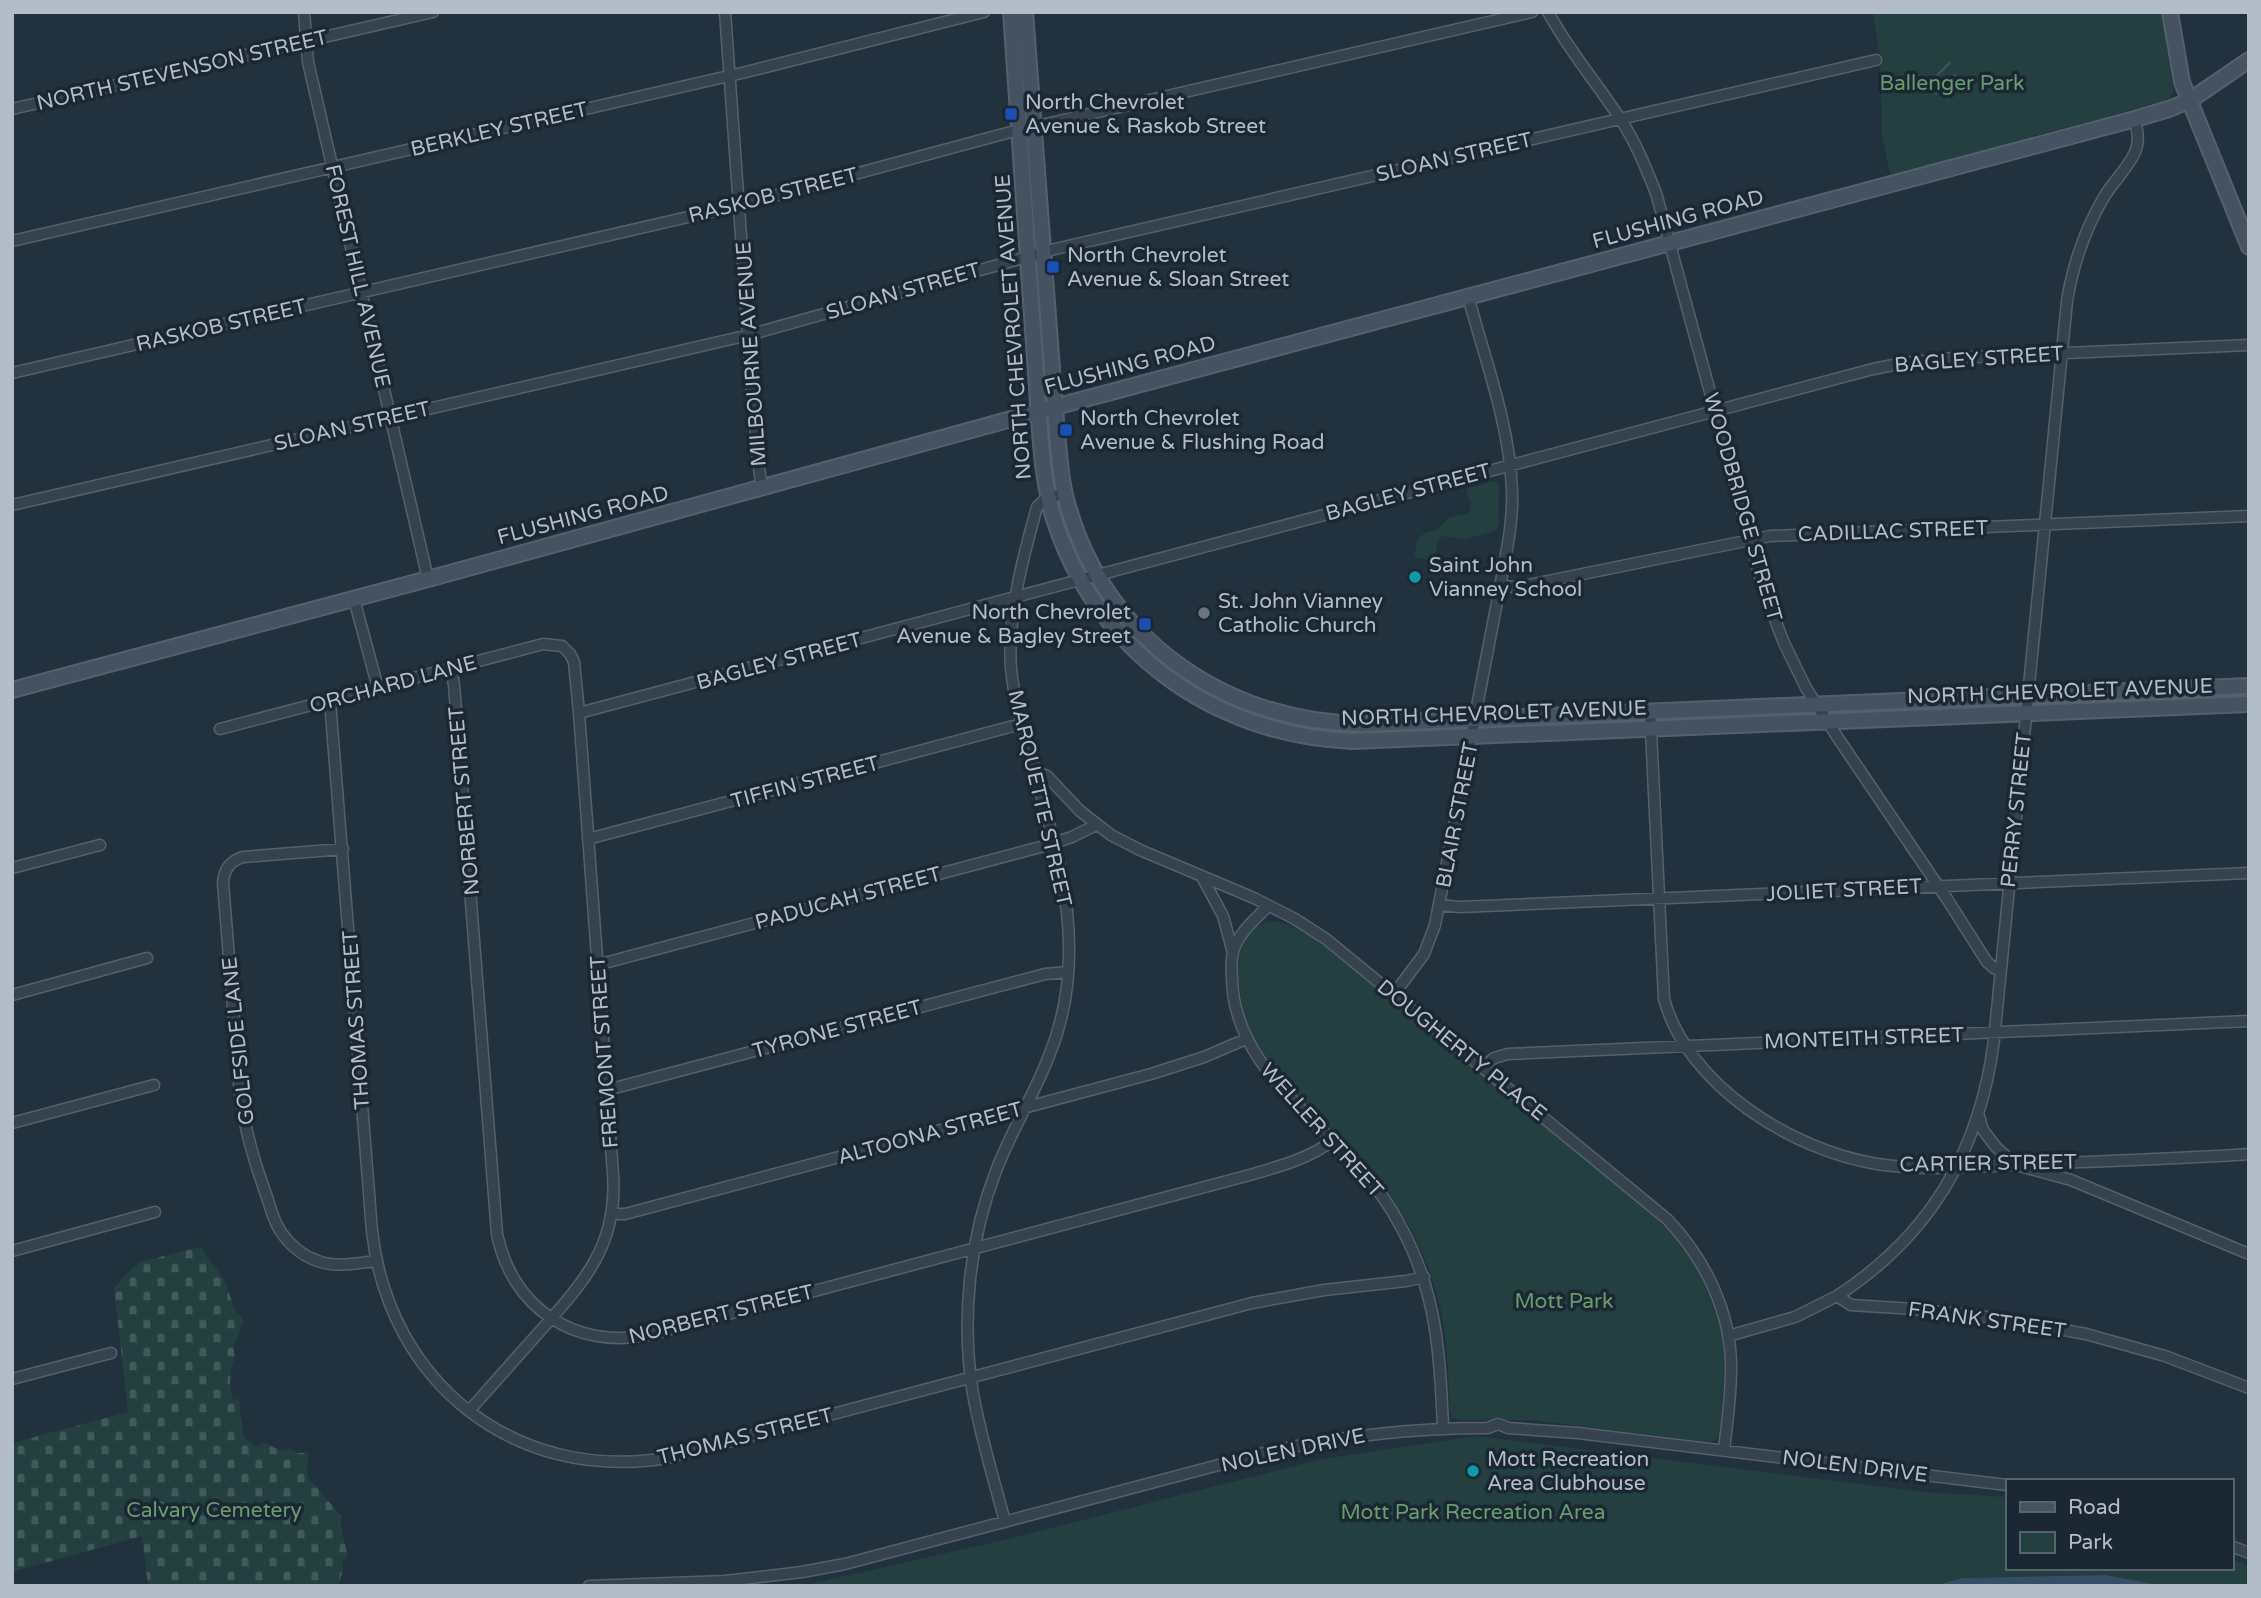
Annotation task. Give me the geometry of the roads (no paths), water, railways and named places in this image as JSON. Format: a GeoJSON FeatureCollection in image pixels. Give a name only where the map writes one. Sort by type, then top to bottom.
{"type":"FeatureCollection","features":[{"type":"Feature","properties":{"kind":"street","name":"FOREST HILL AVENUE"},"geometry":{"type":"LineString","coordinates":[[304,12],[308,62],[428,579]]}},
{"type":"Feature","properties":{"kind":"street","name":"NORTH STEVENSON STREET"},"geometry":{"type":"LineString","coordinates":[[12,109],[433,12]]}},
{"type":"Feature","properties":{"kind":"street","name":"MILBOURNE AVENUE"},"geometry":{"type":"LineString","coordinates":[[725,12],[758,464],[762,487]]}},
{"type":"Feature","properties":{"kind":"street","name":"BERKLEY STREET"},"geometry":{"type":"LineString","coordinates":[[12,241],[730,76],[984,12]]}},
{"type":"Feature","properties":{"kind":"street","name":"NORTH CHEVROLET AVENUE"},"geometry":{"type":"LineString","coordinates":[[1011,12],[1043,252],[1059,460],[1065,493],[1080,540],[1097,575],[1129,619],[1167,657],[1210,686],[1263,709],[1313,720],[1351,724],[2249,686]]}},
{"type":"Feature","properties":{"kind":"street","name":"NORTH CHEVROLET AVENUE"},"geometry":{"type":"LineString","coordinates":[[1025,12],[1028,256],[1038,412],[1048,498],[1061,537],[1081,580],[1110,623],[1132,648],[1157,670],[1208,704],[1258,725],[1301,736],[1337,740],[2249,704]]}},
{"type":"Feature","properties":{"kind":"street","name":"RASKOB STREET"},"geometry":{"type":"LineString","coordinates":[[12,373],[740,205],[1026,129],[1532,12]]}},
{"type":"Feature","properties":{"kind":"street","name":"WOODBRIDGE STREET"},"geometry":{"type":"LineString","coordinates":[[1548,12],[1620,119],[1648,174],[1671,243],[1764,591],[1779,633],[1799,676],[1987,962],[2000,970]]}},
{"type":"Feature","properties":{"kind":"street"},"geometry":{"type":"LineString","coordinates":[[2170,12],[2179,69],[2189,101],[2249,247]]}},
{"type":"Feature","properties":{"kind":"street","name":"SLOAN STREET"},"geometry":{"type":"LineString","coordinates":[[12,505],[749,335],[1043,252],[1876,60]]}},
{"type":"Feature","properties":{"kind":"street","name":"FLUSHING ROAD"},"geometry":{"type":"LineString","coordinates":[[12,690],[1055,407],[2135,119],[2189,101],[2249,61]]}},
{"type":"Feature","properties":{"kind":"street","name":"PERRY STREET"},"geometry":{"type":"LineString","coordinates":[[1837,1296],[1880,1265],[1913,1232],[1939,1199],[1957,1167],[1979,1116],[1988,1082],[2067,301],[2076,261],[2087,232],[2104,198],[2136,151],[2138,137],[2135,119]]}},
{"type":"Feature","properties":{"kind":"street","name":"BLAIR STREET"},"geometry":{"type":"LineString","coordinates":[[1394,994],[1428,947],[1440,905],[1511,522],[1510,465],[1497,403],[1468,296]]}},
{"type":"Feature","properties":{"kind":"street","name":"BAGLEY STREET"},"geometry":{"type":"LineString","coordinates":[[579,713],[1896,364],[1935,359],[2249,345]]}},
{"type":"Feature","properties":{"kind":"street"},"geometry":{"type":"LineString","coordinates":[[1048,498],[1065,493]]}},
{"type":"Feature","properties":{"kind":"street","name":"MARQUETTE STREET"},"geometry":{"type":"LineString","coordinates":[[1006,1522],[982,1436],[971,1378],[968,1315],[975,1248],[982,1215],[995,1173],[1053,1045],[1064,1002],[1068,972],[1067,908],[1062,875],[1021,724],[1011,662],[1016,597],[1037,507],[1048,498]]}},
{"type":"Feature","properties":{"kind":"street","name":"CADILLAC STREET"},"geometry":{"type":"LineString","coordinates":[[1500,586],[1516,587],[1774,536],[2249,516]]}},
{"type":"Feature","properties":{"kind":"street"},"geometry":{"type":"LineString","coordinates":[[354,599],[378,688]]}},
{"type":"Feature","properties":{"kind":"street","name":"ORCHARD LANE"},"geometry":{"type":"LineString","coordinates":[[220,729],[543,643],[564,648]]}},
{"type":"Feature","properties":{"kind":"street","name":"FREMONT STREET"},"geometry":{"type":"LineString","coordinates":[[469,1411],[578,1290],[591,1270],[606,1237],[611,1214],[614,1180],[579,713],[574,662],[564,648]]}},
{"type":"Feature","properties":{"kind":"street","name":"NORBERT STREET"},"geometry":{"type":"LineString","coordinates":[[451,668],[497,1234],[503,1258],[515,1282],[529,1299],[552,1319],[569,1328],[598,1337],[643,1336],[1256,1173],[1307,1155],[1333,1140]]}},
{"type":"Feature","properties":{"kind":"street"},"geometry":{"type":"LineString","coordinates":[[2219,688],[2220,705]]}},
{"type":"Feature","properties":{"kind":"street","name":"THOMAS STREET"},"geometry":{"type":"LineString","coordinates":[[330,701],[376,1261],[387,1300],[407,1341],[434,1379],[469,1411],[508,1436],[553,1453],[602,1462],[639,1462],[693,1452],[1268,1300],[1424,1277]]}},
{"type":"Feature","properties":{"kind":"street"},"geometry":{"type":"LineString","coordinates":[[1258,725],[1263,709]]}},
{"type":"Feature","properties":{"kind":"street","name":"CARTIER STREET"},"geometry":{"type":"LineString","coordinates":[[1650,711],[1662,994],[1670,1019],[1685,1046],[1730,1095],[1775,1126],[1805,1141],[1842,1156],[1875,1163],[1920,1168],[2249,1154]]}},
{"type":"Feature","properties":{"kind":"street","name":"TIFFIN STREET"},"geometry":{"type":"LineString","coordinates":[[588,839],[1021,724]]}},
{"type":"Feature","properties":{"kind":"street","name":"DOUGHERTY PLACE"},"geometry":{"type":"LineString","coordinates":[[1035,774],[1047,776],[1073,805],[1096,825],[1132,846],[1268,906],[1304,924],[1326,939],[1649,1203],[1673,1226],[1693,1250],[1707,1275],[1720,1304],[1728,1336],[1732,1368],[1724,1450]]}},
{"type":"Feature","properties":{"kind":"street","name":"PADUCAH STREET"},"geometry":{"type":"LineString","coordinates":[[597,965],[1054,843],[1088,831],[1096,825]]}},
{"type":"Feature","properties":{"kind":"street"},"geometry":{"type":"LineString","coordinates":[[12,868],[100,845]]}},
{"type":"Feature","properties":{"kind":"street","name":"GOLFSIDE LANE"},"geometry":{"type":"LineString","coordinates":[[343,849],[243,857],[225,861],[223,883],[241,1105],[252,1152],[275,1220],[292,1244],[316,1261],[338,1265],[376,1261]]}},
{"type":"Feature","properties":{"kind":"street","name":"JOLIET STREET"},"geometry":{"type":"LineString","coordinates":[[1440,905],[1460,907],[2249,873]]}},
{"type":"Feature","properties":{"kind":"street","name":"WELLER STREET"},"geometry":{"type":"LineString","coordinates":[[1202,877],[1223,916],[1233,953],[1233,1001],[1246,1039],[1270,1074],[1364,1173],[1384,1199],[1405,1234],[1424,1277],[1437,1331],[1443,1428]]}},
{"type":"Feature","properties":{"kind":"street"},"geometry":{"type":"LineString","coordinates":[[1233,953],[1243,931],[1268,906]]}},
{"type":"Feature","properties":{"kind":"street"},"geometry":{"type":"LineString","coordinates":[[12,995],[147,958]]}},
{"type":"Feature","properties":{"kind":"street","name":"TYRONE STREET"},"geometry":{"type":"LineString","coordinates":[[607,1090],[1045,974],[1068,972]]}},
{"type":"Feature","properties":{"kind":"street","name":"MONTEITH STREET"},"geometry":{"type":"LineString","coordinates":[[1483,1067],[1492,1059],[1508,1054],[2249,1021]]}},
{"type":"Feature","properties":{"kind":"street","name":"ALTOONA STREET"},"geometry":{"type":"LineString","coordinates":[[611,1214],[625,1214],[1161,1072],[1246,1039]]}},
{"type":"Feature","properties":{"kind":"street"},"geometry":{"type":"LineString","coordinates":[[12,1123],[154,1084]]}},
{"type":"Feature","properties":{"kind":"street"},"geometry":{"type":"LineString","coordinates":[[1979,1116],[1983,1130],[1992,1142],[2016,1165],[2071,1180],[2249,1254]]}},
{"type":"Feature","properties":{"kind":"street"},"geometry":{"type":"LineString","coordinates":[[12,1251],[155,1212]]}},
{"type":"Feature","properties":{"kind":"street"},"geometry":{"type":"LineString","coordinates":[[1728,1336],[1795,1317],[1837,1296]]}},
{"type":"Feature","properties":{"kind":"street","name":"FRANK STREET"},"geometry":{"type":"LineString","coordinates":[[1837,1296],[1851,1305],[1977,1315],[2086,1334],[2158,1353],[2249,1388]]}},
{"type":"Feature","properties":{"kind":"street"},"geometry":{"type":"LineString","coordinates":[[12,1379],[111,1353]]}},
{"type":"Feature","properties":{"kind":"street","name":"NOLEN DRIVE"},"geometry":{"type":"LineString","coordinates":[[589,1586],[700,1583],[802,1572],[875,1557],[1293,1446],[1364,1434],[1488,1427],[1498,1424],[1508,1428],[1567,1432],[2006,1485]]}},
{"type":"Feature","properties":{"kind":"water"},"geometry":{"type":"Polygon","coordinates":[[[2106,1575],[2164,1586],[1934,1586],[1962,1578],[2106,1575]]]}},
{"type":"Feature","properties":{"kind":"place","name":"North Chevrolet Avenue & Raskob Street"},"geometry":{"type":"Point","coordinates":[1011,114]}},
{"type":"Feature","properties":{"kind":"place","name":"North Chevrolet Avenue & Sloan Street"},"geometry":{"type":"Point","coordinates":[1053,267]}},
{"type":"Feature","properties":{"kind":"place","name":"North Chevrolet Avenue & Flushing Road"},"geometry":{"type":"Point","coordinates":[1066,430]}},
{"type":"Feature","properties":{"kind":"place","name":"Saint John Vianney School"},"geometry":{"type":"Point","coordinates":[1415,577]}},
{"type":"Feature","properties":{"kind":"place","name":"St. John Vianney Catholic Church"},"geometry":{"type":"Point","coordinates":[1204,613]}},
{"type":"Feature","properties":{"kind":"place","name":"North Chevrolet Avenue & Bagley Street"},"geometry":{"type":"Point","coordinates":[1145,624]}},
{"type":"Feature","properties":{"kind":"place","name":"Mott Recreation Area Clubhouse"},"geometry":{"type":"Point","coordinates":[1473,1471]}},
{"type":"Feature","properties":{"kind":"park label","name":"Ballenger Park"},"geometry":{"type":"Point","coordinates":[1952,83]}},
{"type":"Feature","properties":{"kind":"park label","name":"Mott Park"},"geometry":{"type":"Point","coordinates":[1564,1301]}},
{"type":"Feature","properties":{"kind":"park label","name":"Calvary Cemetery"},"geometry":{"type":"Point","coordinates":[214,1510]}},
{"type":"Feature","properties":{"kind":"park label","name":"Mott Park Recreation Area"},"geometry":{"type":"Point","coordinates":[1473,1512]}}]}
